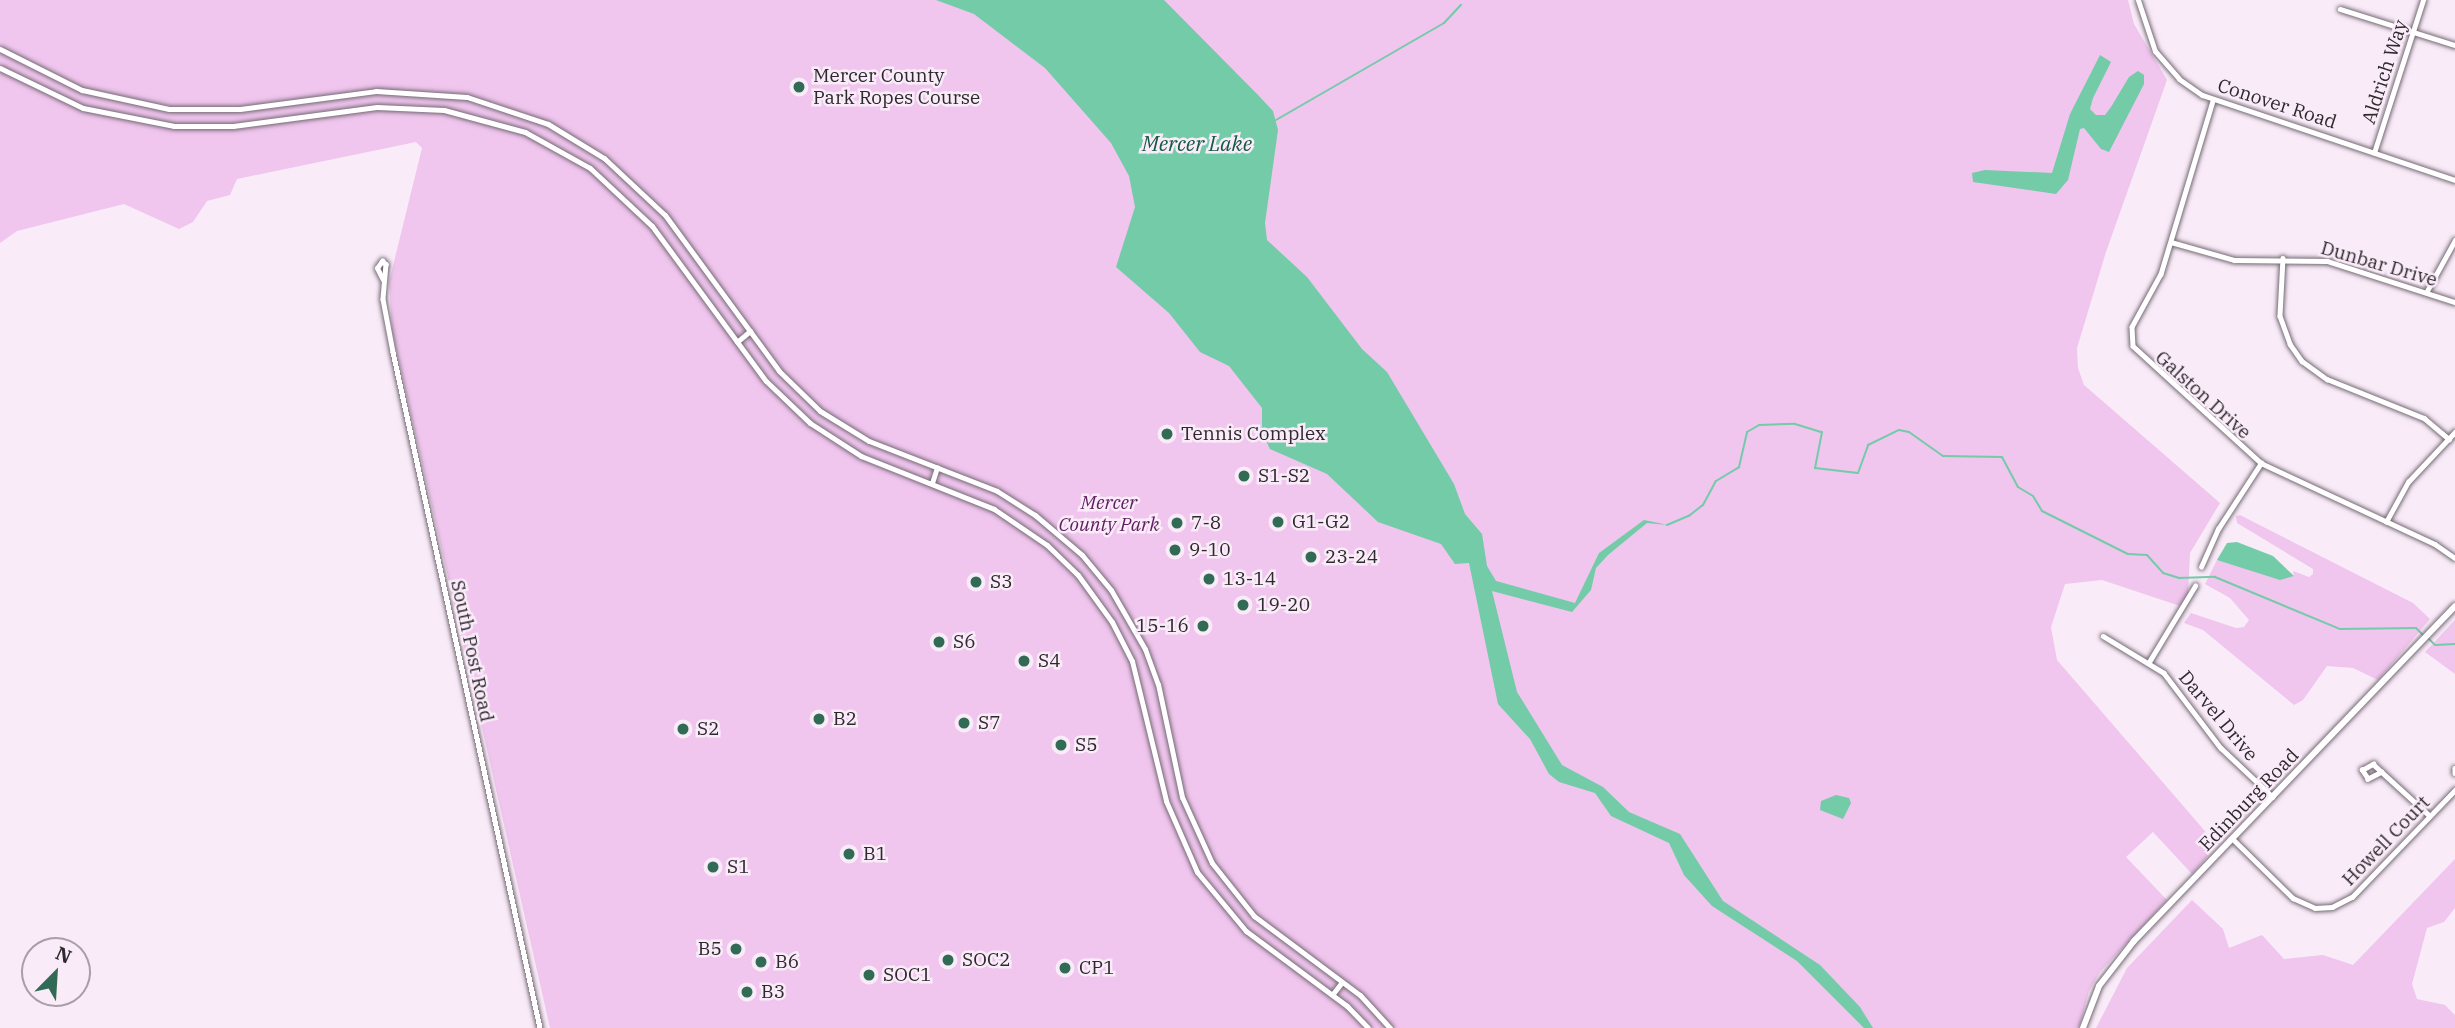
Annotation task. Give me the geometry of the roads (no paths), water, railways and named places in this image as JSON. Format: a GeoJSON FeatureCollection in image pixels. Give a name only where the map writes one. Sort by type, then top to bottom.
{"type":"FeatureCollection","features":[{"type":"Feature","properties":{"kind":"main road","name":"Edinburg Road"},"geometry":{"type":"LineString","coordinates":[[2083,1028],[2099,986],[2122,955],[2455,606]]}},
{"type":"Feature","properties":{"kind":"street","name":"Conover Road"},"geometry":{"type":"LineString","coordinates":[[2138,0],[2145,29],[2162,61],[2185,84],[2213,101],[2455,180]]}},
{"type":"Feature","properties":{"kind":"street","name":"Aldrich Way"},"geometry":{"type":"LineString","coordinates":[[2374,153],[2423,0]]}},
{"type":"Feature","properties":{"kind":"street"},"geometry":{"type":"LineString","coordinates":[[2340,9],[2455,45]]}},
{"type":"Feature","properties":{"kind":"street"},"geometry":{"type":"LineString","coordinates":[[0,48],[64,83],[143,106],[240,109],[357,92],[409,90],[467,97],[531,116],[584,144],[632,180],[671,223],[779,371],[820,411],[869,441],[997,491],[1035,515],[1097,572],[1129,618],[1153,669],[1182,797],[1212,863],[1254,916],[1342,982],[1390,1028]]}},
{"type":"Feature","properties":{"kind":"street"},"geometry":{"type":"LineString","coordinates":[[0,68],[73,104],[154,124],[233,126],[394,107],[444,110],[508,125],[568,153],[625,197],[658,233],[779,396],[826,435],[861,456],[932,483],[1013,520],[1047,545],[1088,587],[1112,622],[1136,671],[1169,811],[1197,872],[1246,931],[1332,995],[1368,1028]]}},
{"type":"Feature","properties":{"kind":"street","name":"Galston Drive"},"geometry":{"type":"LineString","coordinates":[[2213,101],[2155,289],[2132,327],[2133,346],[2261,463],[2455,558]]}},
{"type":"Feature","properties":{"kind":"street"},"geometry":{"type":"LineString","coordinates":[[2427,291],[2455,240]]}},
{"type":"Feature","properties":{"kind":"street","name":"Dunbar Drive"},"geometry":{"type":"LineString","coordinates":[[2171,242],[2234,260],[2283,258],[2327,261],[2455,302]]}},
{"type":"Feature","properties":{"kind":"street"},"geometry":{"type":"LineString","coordinates":[[2283,258],[2280,316],[2290,344],[2302,361],[2327,379],[2424,418],[2449,439]]}},
{"type":"Feature","properties":{"kind":"street","name":"South Post Road"},"geometry":{"type":"LineString","coordinates":[[383,280],[393,352],[540,1028]]}},
{"type":"Feature","properties":{"kind":"street"},"geometry":{"type":"LineString","coordinates":[[737,342],[750,331]]}},
{"type":"Feature","properties":{"kind":"street"},"geometry":{"type":"LineString","coordinates":[[2386,522],[2408,482],[2455,432]]}},
{"type":"Feature","properties":{"kind":"street"},"geometry":{"type":"LineString","coordinates":[[2201,567],[2218,529],[2261,463]]}},
{"type":"Feature","properties":{"kind":"street"},"geometry":{"type":"LineString","coordinates":[[932,483],[937,468]]}},
{"type":"Feature","properties":{"kind":"street"},"geometry":{"type":"LineString","coordinates":[[2149,662],[2195,586]]}},
{"type":"Feature","properties":{"kind":"street","name":"Darvel Drive"},"geometry":{"type":"LineString","coordinates":[[2103,636],[2149,662],[2174,683],[2221,748],[2274,798]]}},
{"type":"Feature","properties":{"kind":"street"},"geometry":{"type":"LineString","coordinates":[[2382,772],[2368,779],[2362,770],[2371,763],[2382,772],[2430,816]]}},
{"type":"Feature","properties":{"kind":"street","name":"Howell Court"},"geometry":{"type":"LineString","coordinates":[[2234,840],[2293,898],[2315,908],[2332,907],[2352,897],[2455,790]]}},
{"type":"Feature","properties":{"kind":"street"},"geometry":{"type":"LineString","coordinates":[[1332,995],[1342,982]]}},
{"type":"Feature","properties":{"kind":"water","name":"Mercer Lake"},"geometry":{"type":"Polygon","coordinates":[[[936,0],[1164,0],[1259,96],[1273,111],[1278,130],[1265,223],[1267,240],[1307,277],[1362,349],[1387,372],[1454,484],[1465,514],[1482,534],[1487,566],[1496,581],[1575,603],[1599,553],[1644,520],[1668,525],[1647,523],[1608,555],[1596,568],[1591,590],[1572,612],[1492,591],[1517,692],[1562,765],[1603,787],[1629,812],[1680,834],[1723,901],[1820,965],[1860,1007],[1873,1028],[1864,1028],[1797,961],[1712,906],[1684,875],[1669,843],[1611,816],[1595,793],[1559,782],[1549,774],[1530,739],[1498,704],[1469,563],[1455,564],[1441,544],[1378,522],[1327,474],[1270,449],[1262,432],[1262,408],[1229,366],[1200,352],[1169,313],[1116,267],[1135,207],[1129,176],[1111,143],[1045,68],[974,14],[936,0]]]}},
{"type":"Feature","properties":{"kind":"water"},"geometry":{"type":"Polygon","coordinates":[[[2100,55],[2111,62],[2093,98],[2090,109],[2096,115],[2105,115],[2129,77],[2138,71],[2144,75],[2144,84],[2109,152],[2101,149],[2084,128],[2080,129],[2068,180],[2056,194],[1973,182],[1972,173],[1985,170],[2052,173],[2070,114],[2100,55]]]}},
{"type":"Feature","properties":{"kind":"water"},"geometry":{"type":"Polygon","coordinates":[[[2237,542],[2273,556],[2294,576],[2280,580],[2217,560],[2227,543],[2237,542]]]}},
{"type":"Feature","properties":{"kind":"water"},"geometry":{"type":"Polygon","coordinates":[[[1836,795],[1849,798],[1851,803],[1843,819],[1820,810],[1821,801],[1836,795]]]}},
{"type":"Feature","properties":{"kind":"waterway"},"geometry":{"type":"LineString","coordinates":[[1276,120],[1444,23],[1461,5]]}},
{"type":"Feature","properties":{"kind":"waterway"},"geometry":{"type":"LineString","coordinates":[[1667,525],[1690,515],[1703,505],[1716,481],[1739,467],[1747,432],[1759,425],[1795,424],[1822,432],[1815,468],[1858,473],[1868,445],[1899,430],[1909,432],[1943,456],[2002,457],[2018,487],[2033,496],[2042,511],[2128,554],[2147,555],[2163,573],[2179,578],[2215,577],[2340,629],[2416,628],[2424,636]]}},
{"type":"Feature","properties":{"kind":"waterway"},"geometry":{"type":"LineString","coordinates":[[2429,639],[2435,645],[2455,644]]}},
{"type":"Feature","properties":{"kind":"place","name":"Mercer County Park Ropes Course"},"geometry":{"type":"Point","coordinates":[799,87]}},
{"type":"Feature","properties":{"kind":"place","name":"Tennis Complex"},"geometry":{"type":"Point","coordinates":[1167,434]}},
{"type":"Feature","properties":{"kind":"place","name":"S1-S2"},"geometry":{"type":"Point","coordinates":[1244,476]}},
{"type":"Feature","properties":{"kind":"place","name":"G1-G2"},"geometry":{"type":"Point","coordinates":[1278,522]}},
{"type":"Feature","properties":{"kind":"place","name":"7-8"},"geometry":{"type":"Point","coordinates":[1177,523]}},
{"type":"Feature","properties":{"kind":"place","name":"9-10"},"geometry":{"type":"Point","coordinates":[1175,550]}},
{"type":"Feature","properties":{"kind":"place","name":"23-24"},"geometry":{"type":"Point","coordinates":[1311,557]}},
{"type":"Feature","properties":{"kind":"place","name":"13-14"},"geometry":{"type":"Point","coordinates":[1209,579]}},
{"type":"Feature","properties":{"kind":"place","name":"S3"},"geometry":{"type":"Point","coordinates":[976,582]}},
{"type":"Feature","properties":{"kind":"place","name":"19-20"},"geometry":{"type":"Point","coordinates":[1243,605]}},
{"type":"Feature","properties":{"kind":"place","name":"15-16"},"geometry":{"type":"Point","coordinates":[1203,626]}},
{"type":"Feature","properties":{"kind":"place","name":"S6"},"geometry":{"type":"Point","coordinates":[939,642]}},
{"type":"Feature","properties":{"kind":"place","name":"S4"},"geometry":{"type":"Point","coordinates":[1024,661]}},
{"type":"Feature","properties":{"kind":"place","name":"B2"},"geometry":{"type":"Point","coordinates":[819,719]}},
{"type":"Feature","properties":{"kind":"place","name":"S7"},"geometry":{"type":"Point","coordinates":[964,723]}},
{"type":"Feature","properties":{"kind":"place","name":"S2"},"geometry":{"type":"Point","coordinates":[683,729]}},
{"type":"Feature","properties":{"kind":"place","name":"S5"},"geometry":{"type":"Point","coordinates":[1061,745]}},
{"type":"Feature","properties":{"kind":"place","name":"B1"},"geometry":{"type":"Point","coordinates":[849,854]}},
{"type":"Feature","properties":{"kind":"place","name":"S1"},"geometry":{"type":"Point","coordinates":[713,867]}},
{"type":"Feature","properties":{"kind":"place","name":"B5"},"geometry":{"type":"Point","coordinates":[736,949]}},
{"type":"Feature","properties":{"kind":"place","name":"SOC2"},"geometry":{"type":"Point","coordinates":[948,960]}},
{"type":"Feature","properties":{"kind":"place","name":"B6"},"geometry":{"type":"Point","coordinates":[761,962]}},
{"type":"Feature","properties":{"kind":"place","name":"CP1"},"geometry":{"type":"Point","coordinates":[1065,968]}},
{"type":"Feature","properties":{"kind":"place","name":"SOC1"},"geometry":{"type":"Point","coordinates":[869,975]}},
{"type":"Feature","properties":{"kind":"place","name":"B3"},"geometry":{"type":"Point","coordinates":[747,992]}},
{"type":"Feature","properties":{"kind":"park label","name":"Mercer County Park"},"geometry":{"type":"Point","coordinates":[1109,514]}}]}
